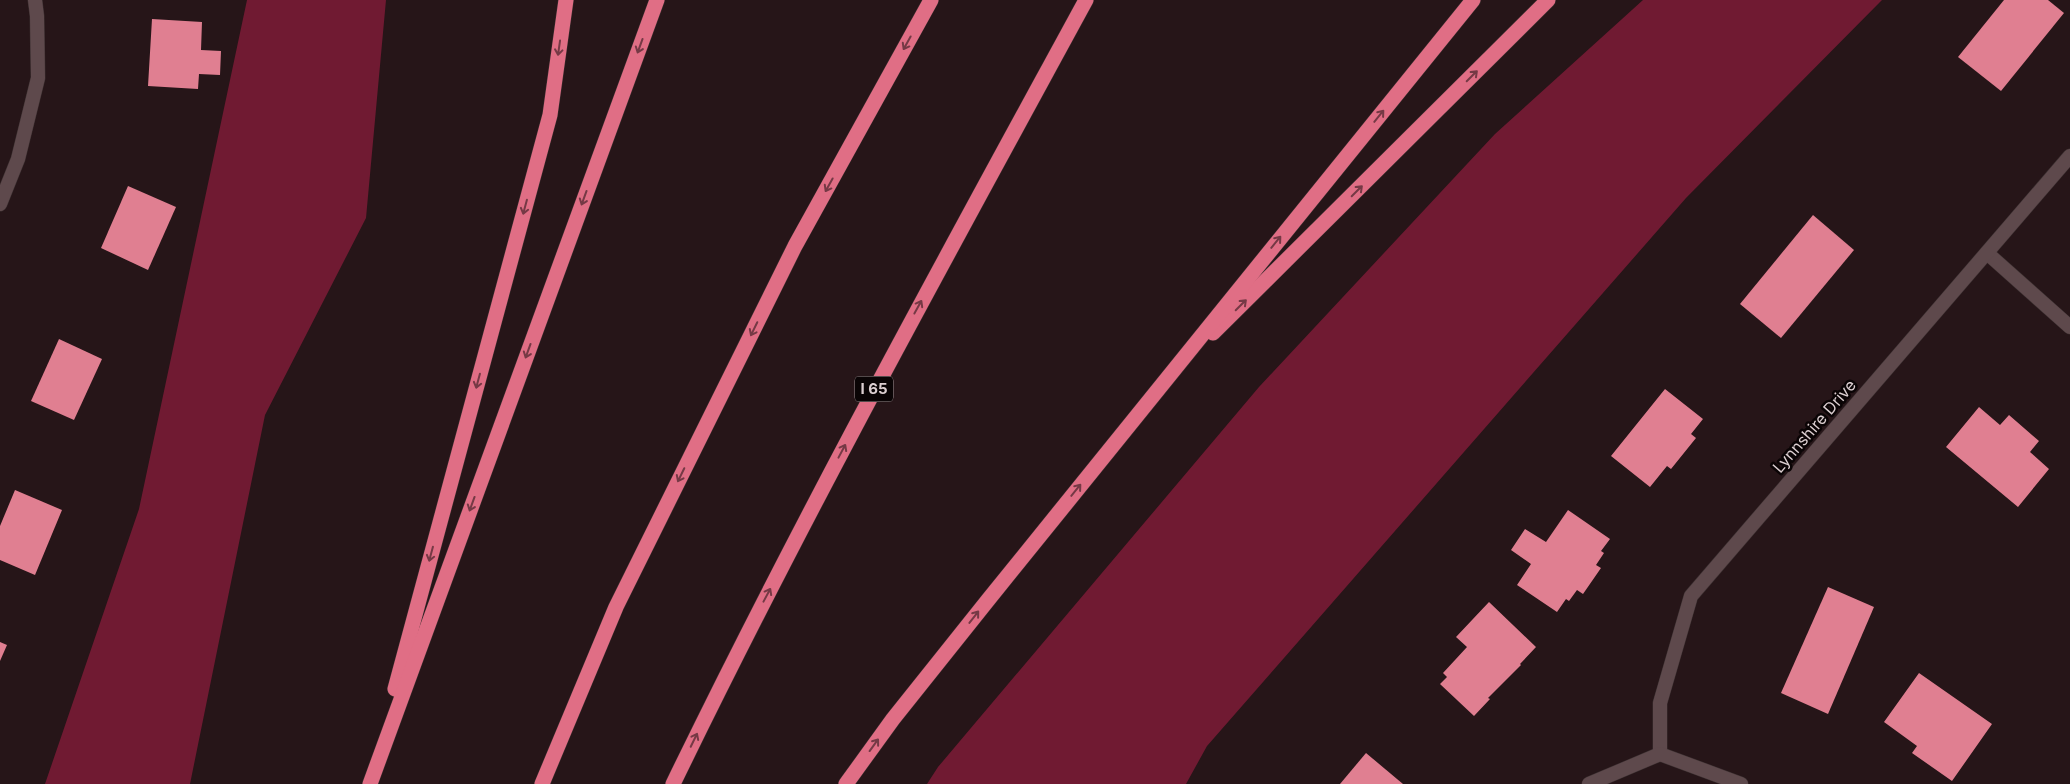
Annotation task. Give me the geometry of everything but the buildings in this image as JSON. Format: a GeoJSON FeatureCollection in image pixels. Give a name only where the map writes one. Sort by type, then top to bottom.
{"type":"FeatureCollection","features":[{"type":"Feature","properties":{"kind":"highway"},"geometry":{"type":"LineString","coordinates":[[370,784],[550,115],[566,0]]}},
{"type":"Feature","properties":{"kind":"highway"},"geometry":{"type":"LineString","coordinates":[[370,784],[657,0]]}},
{"type":"Feature","properties":{"kind":"highway"},"geometry":{"type":"LineString","coordinates":[[542,784],[616,607],[795,246],[931,0]]}},
{"type":"Feature","properties":{"kind":"highway","name":"I 65"},"geometry":{"type":"LineString","coordinates":[[673,784],[739,647],[883,372],[1086,0]]}},
{"type":"Feature","properties":{"kind":"highway"},"geometry":{"type":"LineString","coordinates":[[846,784],[894,719],[1157,389],[1473,0]]}},
{"type":"Feature","properties":{"kind":"highway"},"geometry":{"type":"LineString","coordinates":[[1157,389],[1548,0]]}},
{"type":"Feature","properties":{"kind":"street"},"geometry":{"type":"LineString","coordinates":[[0,204],[18,159],[38,78],[35,0]]}},
{"type":"Feature","properties":{"kind":"street","name":"Lynnshire Drive"},"geometry":{"type":"LineString","coordinates":[[1660,754],[1660,703],[1691,596],[2070,156]]}},
{"type":"Feature","properties":{"kind":"street"},"geometry":{"type":"LineString","coordinates":[[1987,253],[2070,327]]}},
{"type":"Feature","properties":{"kind":"street"},"geometry":{"type":"LineString","coordinates":[[1589,784],[1660,754],[1741,784]]}},
{"type":"Feature","properties":{"kind":"shaded area"},"geometry":{"type":"Polygon","coordinates":[[[247,0],[386,0],[366,218],[265,415],[190,784],[45,784],[139,509],[247,0]]]}},
{"type":"Feature","properties":{"kind":"shaded area"},"geometry":{"type":"Polygon","coordinates":[[[1643,0],[1882,0],[1686,198],[1207,746],[1186,784],[927,784],[938,767],[1259,387],[1495,134],[1643,0]]]}}]}
